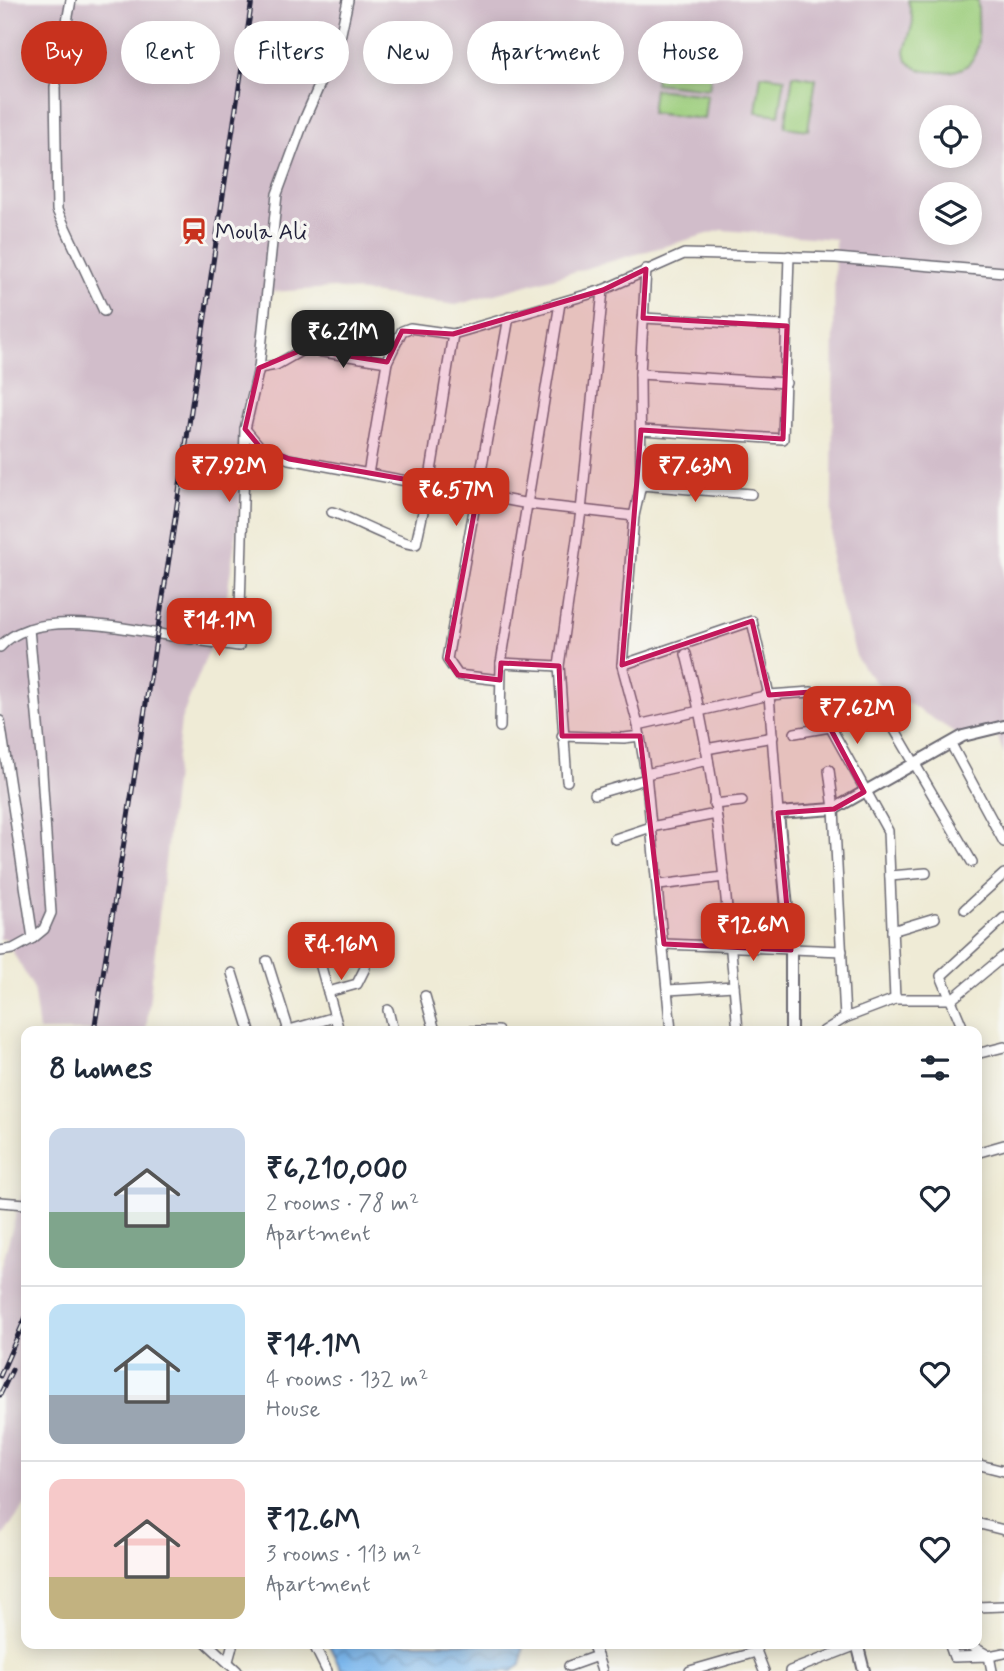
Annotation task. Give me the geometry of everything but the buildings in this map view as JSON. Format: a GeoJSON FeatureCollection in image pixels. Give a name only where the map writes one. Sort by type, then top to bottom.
{"type":"FeatureCollection","features":[{"type":"Feature","properties":{"kind":"street"},"geometry":{"type":"LineString","coordinates":[[71,0],[55,87],[57,210],[104,311]]}},
{"type":"Feature","properties":{"kind":"street"},"geometry":{"type":"LineString","coordinates":[[203,640],[239,646],[245,429],[259,368],[278,194],[305,118],[340,38],[348,0]]}},
{"type":"Feature","properties":{"kind":"street"},"geometry":{"type":"LineString","coordinates":[[368,474],[387,362],[402,331],[410,328],[453,334],[603,290],[684,254],[789,256],[1004,272]]}},
{"type":"Feature","properties":{"kind":"street"},"geometry":{"type":"LineString","coordinates":[[641,430],[783,439],[789,256]]}},
{"type":"Feature","properties":{"kind":"street"},"geometry":{"type":"LineString","coordinates":[[646,269],[640,374],[641,485],[634,516],[622,665],[639,725],[659,885],[671,1026]]}},
{"type":"Feature","properties":{"kind":"street"},"geometry":{"type":"LineString","coordinates":[[567,781],[559,666],[581,511],[603,290]]}},
{"type":"Feature","properties":{"kind":"street"},"geometry":{"type":"LineString","coordinates":[[500,727],[501,663],[560,303]]}},
{"type":"Feature","properties":{"kind":"street"},"geometry":{"type":"LineString","coordinates":[[500,680],[458,675],[447,659],[509,317]]}},
{"type":"Feature","properties":{"kind":"street"},"geometry":{"type":"LineString","coordinates":[[643,318],[787,326]]}},
{"type":"Feature","properties":{"kind":"street"},"geometry":{"type":"LineString","coordinates":[[304,349],[310,323]]}},
{"type":"Feature","properties":{"kind":"street"},"geometry":{"type":"LineString","coordinates":[[332,512],[356,519],[412,545],[416,544],[429,484],[453,334]]}},
{"type":"Feature","properties":{"kind":"street"},"geometry":{"type":"LineString","coordinates":[[259,368],[276,365],[304,349],[387,362]]}},
{"type":"Feature","properties":{"kind":"street"},"geometry":{"type":"LineString","coordinates":[[640,374],[786,383]]}},
{"type":"Feature","properties":{"kind":"street"},"geometry":{"type":"LineString","coordinates":[[245,429],[260,447],[289,459],[478,492],[529,504],[634,516]]}},
{"type":"Feature","properties":{"kind":"street"},"geometry":{"type":"LineString","coordinates":[[641,485],[751,494]]}},
{"type":"Feature","properties":{"kind":"street"},"geometry":{"type":"LineString","coordinates":[[622,665],[752,621],[769,695],[791,950],[791,1026]]}},
{"type":"Feature","properties":{"kind":"street"},"geometry":{"type":"LineString","coordinates":[[0,647],[9,638],[29,629],[94,624],[191,639]]}},
{"type":"Feature","properties":{"kind":"street"},"geometry":{"type":"LineString","coordinates":[[0,951],[13,949],[33,938],[44,929],[51,913],[29,629]]}},
{"type":"Feature","properties":{"kind":"street"},"geometry":{"type":"LineString","coordinates":[[686,654],[701,712],[715,804],[738,1026]]}},
{"type":"Feature","properties":{"kind":"street"},"geometry":{"type":"LineString","coordinates":[[501,663],[559,666]]}},
{"type":"Feature","properties":{"kind":"street"},"geometry":{"type":"LineString","coordinates":[[639,725],[769,695],[811,692],[888,831],[895,999]]}},
{"type":"Feature","properties":{"kind":"street"},"geometry":{"type":"LineString","coordinates":[[881,706],[972,862]]}},
{"type":"Feature","properties":{"kind":"street"},"geometry":{"type":"LineString","coordinates":[[0,720],[33,938]]}},
{"type":"Feature","properties":{"kind":"street"},"geometry":{"type":"LineString","coordinates":[[778,813],[834,809],[963,736],[1004,726]]}},
{"type":"Feature","properties":{"kind":"street"},"geometry":{"type":"LineString","coordinates":[[795,733],[830,727]]}},
{"type":"Feature","properties":{"kind":"street"},"geometry":{"type":"LineString","coordinates":[[562,736],[640,736]]}},
{"type":"Feature","properties":{"kind":"street"},"geometry":{"type":"LineString","coordinates":[[706,749],[773,737]]}},
{"type":"Feature","properties":{"kind":"street"},"geometry":{"type":"LineString","coordinates":[[951,744],[1004,842]]}},
{"type":"Feature","properties":{"kind":"street"},"geometry":{"type":"LineString","coordinates":[[595,794],[708,760]]}},
{"type":"Feature","properties":{"kind":"street"},"geometry":{"type":"LineString","coordinates":[[829,769],[834,809],[845,1018]]}},
{"type":"Feature","properties":{"kind":"street"},"geometry":{"type":"LineString","coordinates":[[715,804],[742,800]]}},
{"type":"Feature","properties":{"kind":"street"},"geometry":{"type":"LineString","coordinates":[[614,839],[651,827],[716,814]]}},
{"type":"Feature","properties":{"kind":"street"},"geometry":{"type":"LineString","coordinates":[[890,876],[926,873]]}},
{"type":"Feature","properties":{"kind":"street"},"geometry":{"type":"LineString","coordinates":[[965,909],[1004,874]]}},
{"type":"Feature","properties":{"kind":"street"},"geometry":{"type":"LineString","coordinates":[[659,885],[724,877]]}},
{"type":"Feature","properties":{"kind":"street"},"geometry":{"type":"LineString","coordinates":[[892,931],[935,918]]}},
{"type":"Feature","properties":{"kind":"street"},"geometry":{"type":"LineString","coordinates":[[962,1026],[941,976],[1004,918]]}},
{"type":"Feature","properties":{"kind":"street"},"geometry":{"type":"LineString","coordinates":[[314,942],[338,1026]]}},
{"type":"Feature","properties":{"kind":"street"},"geometry":{"type":"LineString","coordinates":[[664,944],[842,951]]}},
{"type":"Feature","properties":{"kind":"street"},"geometry":{"type":"LineString","coordinates":[[832,1026],[845,1018],[895,999],[952,999],[1004,956]]}},
{"type":"Feature","properties":{"kind":"street"},"geometry":{"type":"LineString","coordinates":[[267,961],[286,1026]]}},
{"type":"Feature","properties":{"kind":"street"},"geometry":{"type":"LineString","coordinates":[[328,992],[357,984],[365,968]]}},
{"type":"Feature","properties":{"kind":"street"},"geometry":{"type":"LineString","coordinates":[[232,973],[248,1026]]}},
{"type":"Feature","properties":{"kind":"street"},"geometry":{"type":"LineString","coordinates":[[668,990],[734,986]]}},
{"type":"Feature","properties":{"kind":"street"},"geometry":{"type":"LineString","coordinates":[[425,996],[434,1026]]}},
{"type":"Feature","properties":{"kind":"street"},"geometry":{"type":"LineString","coordinates":[[388,1010],[392,1026]]}},
{"type":"Feature","properties":{"kind":"street"},"geometry":{"type":"LineString","coordinates":[[305,1026],[335,1017]]}},
{"type":"Feature","properties":{"kind":"street"},"geometry":{"type":"LineString","coordinates":[[982,1052],[1004,1047]]}},
{"type":"Feature","properties":{"kind":"street"},"geometry":{"type":"LineString","coordinates":[[982,1151],[1004,1145]]}},
{"type":"Feature","properties":{"kind":"street"},"geometry":{"type":"LineString","coordinates":[[0,1202],[21,1204]]}},
{"type":"Feature","properties":{"kind":"street"},"geometry":{"type":"LineString","coordinates":[[982,1466],[1004,1471]]}},
{"type":"Feature","properties":{"kind":"street"},"geometry":{"type":"LineString","coordinates":[[982,1524],[1004,1530]]}},
{"type":"Feature","properties":{"kind":"street"},"geometry":{"type":"LineString","coordinates":[[982,1607],[1004,1608]]}},
{"type":"Feature","properties":{"kind":"street"},"geometry":{"type":"LineString","coordinates":[[214,1649],[237,1671]]}},
{"type":"Feature","properties":{"kind":"street"},"geometry":{"type":"LineString","coordinates":[[228,1661],[231,1649]]}},
{"type":"Feature","properties":{"kind":"street"},"geometry":{"type":"LineString","coordinates":[[316,1649],[327,1671]]}},
{"type":"Feature","properties":{"kind":"street"},"geometry":{"type":"LineString","coordinates":[[594,1649],[603,1671]]}},
{"type":"Feature","properties":{"kind":"street"},"geometry":{"type":"LineString","coordinates":[[690,1671],[752,1649]]}},
{"type":"Feature","properties":{"kind":"street"},"geometry":{"type":"LineString","coordinates":[[755,1649],[765,1671]]}},
{"type":"Feature","properties":{"kind":"street"},"geometry":{"type":"LineString","coordinates":[[790,1671],[845,1649]]}},
{"type":"Feature","properties":{"kind":"street"},"geometry":{"type":"LineString","coordinates":[[858,1649],[860,1670]]}},
{"type":"Feature","properties":{"kind":"street"},"geometry":{"type":"LineString","coordinates":[[951,1649],[954,1657],[1004,1653]]}},
{"type":"Feature","properties":{"kind":"street"},"geometry":{"type":"LineString","coordinates":[[977,1649],[989,1656],[992,1671]]}},
{"type":"Feature","properties":{"kind":"street"},"geometry":{"type":"LineString","coordinates":[[569,1666],[597,1656]]}},
{"type":"Feature","properties":{"kind":"highlighted area"},"geometry":{"type":"Polygon","coordinates":[[[646,269],[643,318],[787,326],[783,439],[641,430],[622,665],[752,621],[769,695],[811,692],[864,792],[834,809],[778,813],[791,950],[664,944],[640,736],[562,736],[559,666],[501,663],[500,680],[458,675],[447,659],[478,492],[289,459],[260,447],[245,429],[259,368],[304,349],[387,362],[402,331],[453,334],[603,290],[646,269]]]}},
{"type":"Feature","properties":{"kind":"shaded area"},"geometry":{"type":"Polygon","coordinates":[[[0,0],[1004,0],[1004,755],[996,731],[959,735],[876,683],[857,659],[831,569],[835,239],[722,230],[456,305],[334,288],[271,292],[225,610],[181,720],[147,1026],[38,1026],[33,987],[5,939],[0,939],[0,0]]]}},
{"type":"Feature","properties":{"kind":"shaded area"},"geometry":{"type":"Polygon","coordinates":[[[21,1198],[21,1511],[0,1540],[0,1271],[21,1198]]]}},
{"type":"Feature","properties":{"kind":"green space"},"geometry":{"type":"Polygon","coordinates":[[[908,0],[978,0],[977,49],[967,66],[957,70],[932,72],[907,61],[905,51],[913,22],[908,0]]]}},
{"type":"Feature","properties":{"kind":"green space"},"geometry":{"type":"Polygon","coordinates":[[[761,75],[785,78],[779,115],[756,112],[761,75]]]}},
{"type":"Feature","properties":{"kind":"green space"},"geometry":{"type":"Polygon","coordinates":[[[793,75],[816,79],[808,130],[785,127],[793,75]]]}},
{"type":"Feature","properties":{"kind":"green space"},"geometry":{"type":"Polygon","coordinates":[[[664,84],[710,84],[709,89],[664,84]]]}},
{"type":"Feature","properties":{"kind":"green space"},"geometry":{"type":"Polygon","coordinates":[[[654,89],[707,95],[704,119],[651,113],[654,89]]]}},
{"type":"Feature","properties":{"kind":"water"},"geometry":{"type":"Polygon","coordinates":[[[331,1649],[523,1649],[521,1665],[512,1671],[342,1671],[331,1649]]]}},
{"type":"Feature","properties":{"kind":"railway"},"geometry":{"type":"LineString","coordinates":[[95,1026],[170,552],[252,0]]}},
{"type":"Feature","properties":{"kind":"railway"},"geometry":{"type":"LineString","coordinates":[[0,1376],[21,1328]]}},
{"type":"Feature","properties":{"kind":"railway"},"geometry":{"type":"LineString","coordinates":[[0,1395],[12,1370]]}},
{"type":"Feature","properties":{"kind":"place","name":"Moula Ali"},"geometry":{"type":"Point","coordinates":[194,231]}}]}
